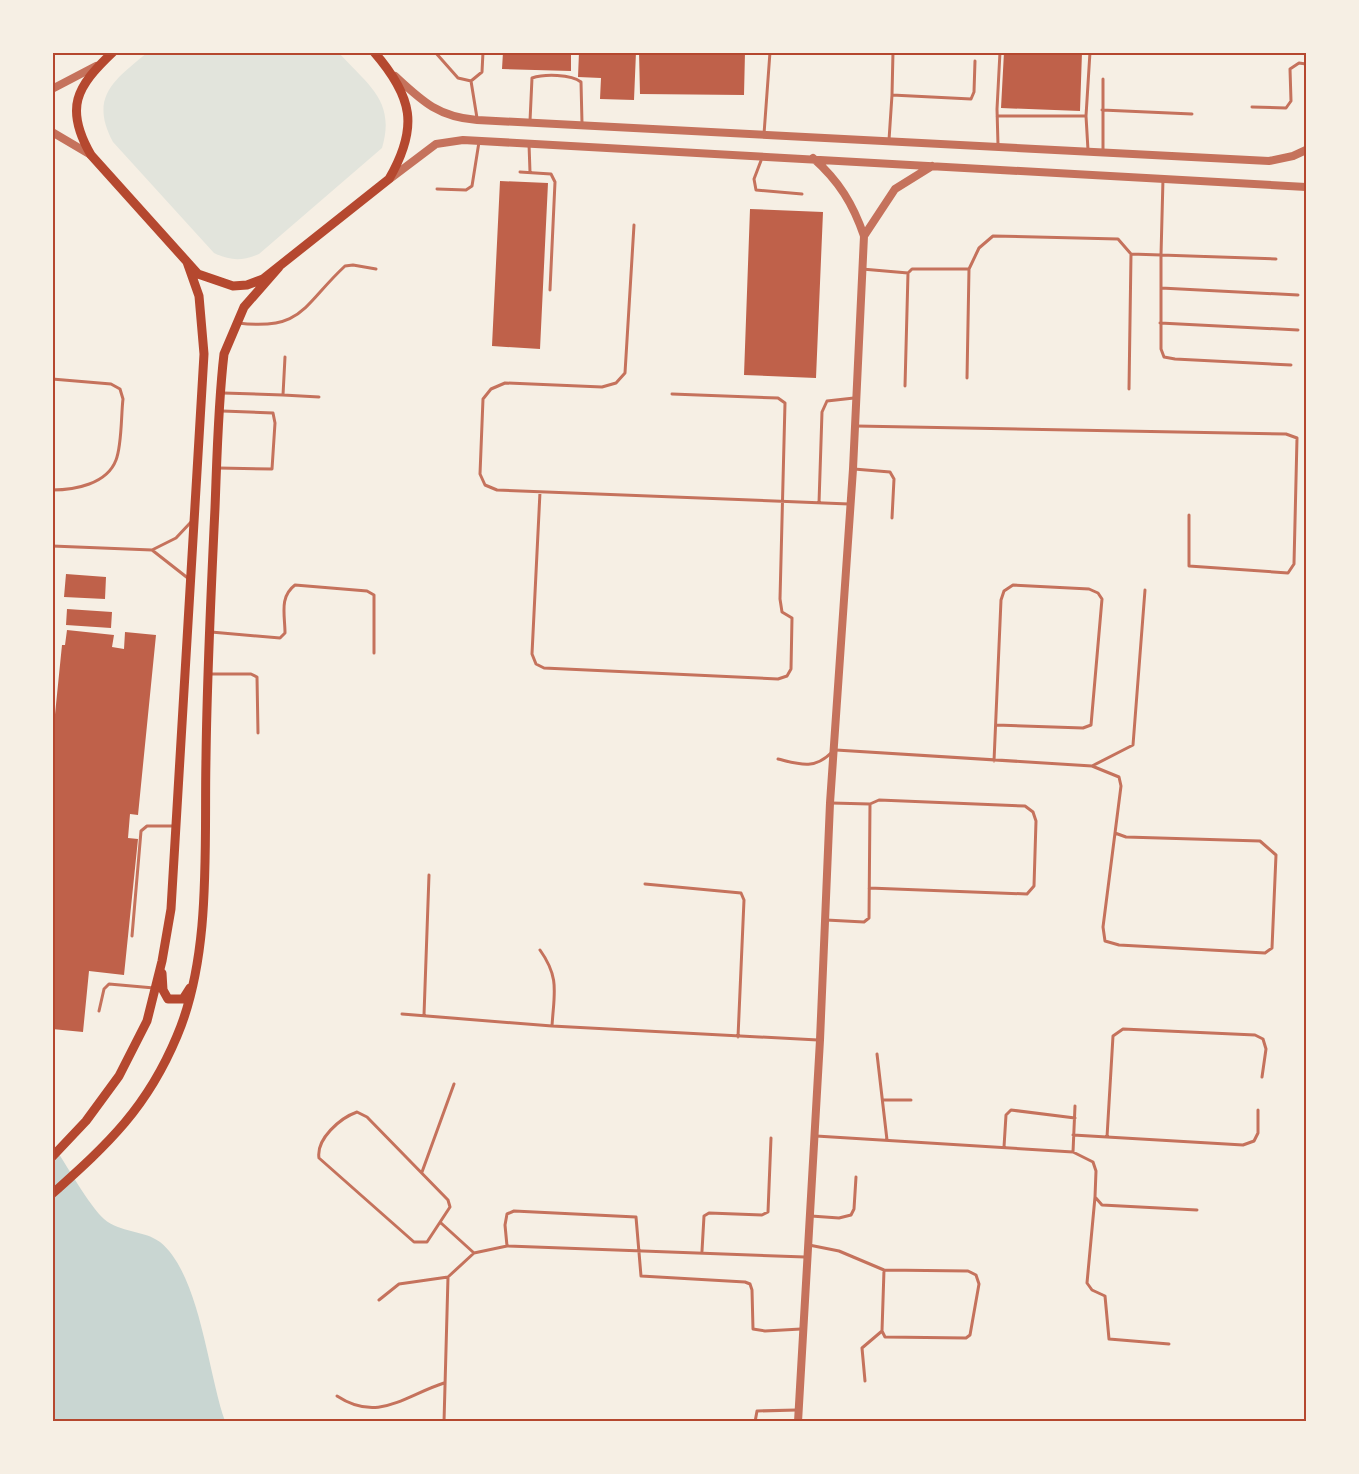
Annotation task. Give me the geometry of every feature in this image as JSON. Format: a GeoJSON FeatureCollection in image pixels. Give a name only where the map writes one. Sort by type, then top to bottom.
{"type":"FeatureCollection","features":[{"type":"Feature","properties":{"kind":"main road"},"geometry":{"type":"LineString","coordinates":[[113,52],[78,93],[75,111],[76,127],[91,155],[198,274],[233,286],[247,285],[279,267],[389,179],[402,157],[408,139],[409,123],[402,90],[392,73],[374,52]]}},
{"type":"Feature","properties":{"kind":"main road"},"geometry":{"type":"LineString","coordinates":[[52,1157],[69,1142],[118,1076],[147,1022],[162,961],[171,909],[196,517],[204,334],[199,296],[188,262]]}},
{"type":"Feature","properties":{"kind":"main road"},"geometry":{"type":"LineString","coordinates":[[52,1194],[128,1122],[152,1087],[177,1036],[195,977],[204,849],[207,674],[220,410],[225,354],[244,307],[279,267]]}},
{"type":"Feature","properties":{"kind":"main road"},"geometry":{"type":"LineString","coordinates":[[162,961],[163,990],[168,999],[183,999],[195,977]]}},
{"type":"Feature","properties":{"kind":"street"},"geometry":{"type":"LineString","coordinates":[[52,88],[102,63]]}},
{"type":"Feature","properties":{"kind":"street"},"geometry":{"type":"LineString","coordinates":[[392,73],[426,104],[443,114],[477,120],[1269,161],[1293,156],[1306,150]]}},
{"type":"Feature","properties":{"kind":"street"},"geometry":{"type":"LineString","coordinates":[[52,132],[91,155]]}},
{"type":"Feature","properties":{"kind":"street"},"geometry":{"type":"LineString","coordinates":[[389,179],[436,144],[450,140],[529,142],[1306,187]]}},
{"type":"Feature","properties":{"kind":"street"},"geometry":{"type":"LineString","coordinates":[[798,1422],[820,1040],[830,803],[853,469],[864,236],[855,210],[841,187],[813,158]]}},
{"type":"Feature","properties":{"kind":"street"},"geometry":{"type":"LineString","coordinates":[[864,236],[895,189],[933,165]]}},
{"type":"Feature","properties":{"kind":"lane"},"geometry":{"type":"LineString","coordinates":[[435,52],[458,78],[471,81]]}},
{"type":"Feature","properties":{"kind":"lane"},"geometry":{"type":"LineString","coordinates":[[471,81],[482,72],[483,52]]}},
{"type":"Feature","properties":{"kind":"lane"},"geometry":{"type":"LineString","coordinates":[[764,135],[770,52]]}},
{"type":"Feature","properties":{"kind":"lane"},"geometry":{"type":"LineString","coordinates":[[890,140],[893,52]]}},
{"type":"Feature","properties":{"kind":"lane"},"geometry":{"type":"LineString","coordinates":[[998,147],[1000,52]]}},
{"type":"Feature","properties":{"kind":"lane"},"geometry":{"type":"LineString","coordinates":[[1088,152],[1086,116],[1090,52]]}},
{"type":"Feature","properties":{"kind":"lane"},"geometry":{"type":"LineString","coordinates":[[892,95],[971,99],[974,92],[975,61]]}},
{"type":"Feature","properties":{"kind":"lane"},"geometry":{"type":"LineString","coordinates":[[1252,107],[1286,108],[1291,101],[1290,69],[1299,63],[1306,64]]}},
{"type":"Feature","properties":{"kind":"lane"},"geometry":{"type":"LineString","coordinates":[[530,122],[532,78],[539,76],[576,78],[582,82],[582,125]]}},
{"type":"Feature","properties":{"kind":"lane"},"geometry":{"type":"LineString","coordinates":[[1103,79],[1104,152]]}},
{"type":"Feature","properties":{"kind":"lane"},"geometry":{"type":"LineString","coordinates":[[471,81],[477,120]]}},
{"type":"Feature","properties":{"kind":"lane"},"geometry":{"type":"LineString","coordinates":[[1102,110],[1192,114]]}},
{"type":"Feature","properties":{"kind":"lane"},"geometry":{"type":"LineString","coordinates":[[997,116],[1086,116]]}},
{"type":"Feature","properties":{"kind":"lane"},"geometry":{"type":"LineString","coordinates":[[437,189],[466,190],[472,186],[479,141]]}},
{"type":"Feature","properties":{"kind":"lane"},"geometry":{"type":"LineString","coordinates":[[529,142],[530,172]]}},
{"type":"Feature","properties":{"kind":"lane"},"geometry":{"type":"LineString","coordinates":[[763,156],[754,179],[756,190],[802,195]]}},
{"type":"Feature","properties":{"kind":"lane"},"geometry":{"type":"LineString","coordinates":[[520,172],[551,174],[555,182],[550,290]]}},
{"type":"Feature","properties":{"kind":"lane"},"geometry":{"type":"LineString","coordinates":[[1163,177],[1160,323],[1164,357],[1292,365]]}},
{"type":"Feature","properties":{"kind":"lane"},"geometry":{"type":"LineString","coordinates":[[634,225],[625,373],[616,383],[602,387],[506,383],[491,389],[483,399],[480,474],[485,485],[497,490],[850,504]]}},
{"type":"Feature","properties":{"kind":"lane"},"geometry":{"type":"LineString","coordinates":[[968,378],[969,269],[979,248],[993,236],[1118,239],[1131,254],[1129,389]]}},
{"type":"Feature","properties":{"kind":"lane"},"geometry":{"type":"LineString","coordinates":[[1131,254],[1276,259]]}},
{"type":"Feature","properties":{"kind":"lane"},"geometry":{"type":"LineString","coordinates":[[236,323],[264,327],[298,317],[345,267],[353,265],[376,269]]}},
{"type":"Feature","properties":{"kind":"lane"},"geometry":{"type":"LineString","coordinates":[[862,269],[908,273]]}},
{"type":"Feature","properties":{"kind":"lane"},"geometry":{"type":"LineString","coordinates":[[905,386],[908,273],[912,269],[969,269]]}},
{"type":"Feature","properties":{"kind":"lane"},"geometry":{"type":"LineString","coordinates":[[1161,288],[1298,295]]}},
{"type":"Feature","properties":{"kind":"lane"},"geometry":{"type":"LineString","coordinates":[[1160,323],[1298,330]]}},
{"type":"Feature","properties":{"kind":"lane"},"geometry":{"type":"LineString","coordinates":[[283,395],[285,357]]}},
{"type":"Feature","properties":{"kind":"lane"},"geometry":{"type":"LineString","coordinates":[[52,379],[111,384],[120,390],[123,399],[116,460],[100,478],[78,490],[52,490]]}},
{"type":"Feature","properties":{"kind":"lane"},"geometry":{"type":"LineString","coordinates":[[221,393],[319,397]]}},
{"type":"Feature","properties":{"kind":"lane"},"geometry":{"type":"LineString","coordinates":[[540,492],[532,654],[536,664],[544,668],[778,678],[787,676],[791,669],[792,618],[782,612],[780,599],[785,403],[782,400],[672,394]]}},
{"type":"Feature","properties":{"kind":"lane"},"geometry":{"type":"LineString","coordinates":[[819,503],[822,412],[827,401],[856,398]]}},
{"type":"Feature","properties":{"kind":"lane"},"geometry":{"type":"LineString","coordinates":[[217,468],[272,469],[275,423],[273,413],[220,410]]}},
{"type":"Feature","properties":{"kind":"lane"},"geometry":{"type":"LineString","coordinates":[[854,426],[1286,434],[1297,438],[1294,564],[1288,573],[1189,566],[1189,515]]}},
{"type":"Feature","properties":{"kind":"lane"},"geometry":{"type":"LineString","coordinates":[[853,469],[890,472],[894,479],[892,518]]}},
{"type":"Feature","properties":{"kind":"lane"},"geometry":{"type":"LineString","coordinates":[[52,546],[152,550],[176,538],[196,517]]}},
{"type":"Feature","properties":{"kind":"lane"},"geometry":{"type":"LineString","coordinates":[[152,550],[192,582]]}},
{"type":"Feature","properties":{"kind":"lane"},"geometry":{"type":"LineString","coordinates":[[209,632],[245,637],[280,638],[285,633],[284,599],[286,591],[295,585],[368,591],[374,595],[374,653]]}},
{"type":"Feature","properties":{"kind":"lane"},"geometry":{"type":"LineString","coordinates":[[994,761],[1001,600],[1004,591],[1013,585],[1089,589],[1098,592],[1102,599],[1091,725],[1083,728],[996,725]]}},
{"type":"Feature","properties":{"kind":"lane"},"geometry":{"type":"LineString","coordinates":[[1092,766],[1132,744],[1145,590]]}},
{"type":"Feature","properties":{"kind":"lane"},"geometry":{"type":"LineString","coordinates":[[207,674],[250,674],[257,677],[258,733]]}},
{"type":"Feature","properties":{"kind":"lane"},"geometry":{"type":"LineString","coordinates":[[778,759],[804,765],[821,763],[833,750],[1092,766],[1119,777],[1121,786],[1115,833],[1103,927],[1105,941],[1119,945],[1265,953],[1272,948],[1276,855],[1260,841],[1125,837],[1115,833]]}},
{"type":"Feature","properties":{"kind":"lane"},"geometry":{"type":"LineString","coordinates":[[830,803],[870,804],[879,800],[1025,806],[1033,812],[1036,821],[1034,886],[1027,894],[870,888]]}},
{"type":"Feature","properties":{"kind":"lane"},"geometry":{"type":"LineString","coordinates":[[825,920],[867,922],[870,888],[870,804]]}},
{"type":"Feature","properties":{"kind":"lane"},"geometry":{"type":"LineString","coordinates":[[132,936],[141,831],[147,826],[176,826]]}},
{"type":"Feature","properties":{"kind":"lane"},"geometry":{"type":"LineString","coordinates":[[424,1016],[429,875]]}},
{"type":"Feature","properties":{"kind":"lane"},"geometry":{"type":"LineString","coordinates":[[645,884],[741,893],[744,900],[738,1037]]}},
{"type":"Feature","properties":{"kind":"lane"},"geometry":{"type":"LineString","coordinates":[[540,950],[552,967],[555,979],[552,1026]]}},
{"type":"Feature","properties":{"kind":"lane"},"geometry":{"type":"LineString","coordinates":[[99,1011],[104,989],[109,984],[156,988]]}},
{"type":"Feature","properties":{"kind":"lane"},"geometry":{"type":"LineString","coordinates":[[402,1014],[552,1026],[820,1040]]}},
{"type":"Feature","properties":{"kind":"lane"},"geometry":{"type":"LineString","coordinates":[[1107,1137],[1113,1036],[1123,1029],[1255,1035],[1263,1039],[1266,1049],[1262,1077]]}},
{"type":"Feature","properties":{"kind":"lane"},"geometry":{"type":"LineString","coordinates":[[877,1054],[887,1140]]}},
{"type":"Feature","properties":{"kind":"lane"},"geometry":{"type":"LineString","coordinates":[[422,1172],[454,1084]]}},
{"type":"Feature","properties":{"kind":"lane"},"geometry":{"type":"LineString","coordinates":[[883,1100],[911,1100]]}},
{"type":"Feature","properties":{"kind":"lane"},"geometry":{"type":"LineString","coordinates":[[1072,1152],[1075,1106]]}},
{"type":"Feature","properties":{"kind":"lane"},"geometry":{"type":"LineString","coordinates":[[1004,1147],[1005,1115],[1011,1110],[1075,1118]]}},
{"type":"Feature","properties":{"kind":"lane"},"geometry":{"type":"LineString","coordinates":[[1073,1135],[1243,1145],[1254,1141],[1258,1133],[1258,1110]]}},
{"type":"Feature","properties":{"kind":"lane"},"geometry":{"type":"LineString","coordinates":[[357,1113],[367,1117],[422,1172],[448,1200],[450,1208],[428,1242],[414,1242],[319,1158],[318,1149],[321,1141],[346,1116],[357,1113]]}},
{"type":"Feature","properties":{"kind":"lane"},"geometry":{"type":"LineString","coordinates":[[814,1136],[1072,1152],[1093,1162],[1096,1171],[1095,1197],[1087,1283],[1092,1290],[1105,1296],[1109,1339],[1169,1344]]}},
{"type":"Feature","properties":{"kind":"lane"},"geometry":{"type":"LineString","coordinates":[[702,1251],[704,1216],[709,1214],[762,1215],[768,1212],[771,1138]]}},
{"type":"Feature","properties":{"kind":"lane"},"geometry":{"type":"LineString","coordinates":[[810,1216],[839,1218],[851,1215],[854,1209],[856,1177]]}},
{"type":"Feature","properties":{"kind":"lane"},"geometry":{"type":"LineString","coordinates":[[1095,1197],[1102,1205],[1197,1210]]}},
{"type":"Feature","properties":{"kind":"lane"},"geometry":{"type":"LineString","coordinates":[[507,1246],[507,1214],[525,1211],[636,1217],[639,1271],[644,1278],[745,1282],[750,1284],[752,1290],[753,1329],[765,1331],[803,1329]]}},
{"type":"Feature","properties":{"kind":"lane"},"geometry":{"type":"LineString","coordinates":[[441,1223],[474,1253]]}},
{"type":"Feature","properties":{"kind":"lane"},"geometry":{"type":"LineString","coordinates":[[808,1245],[839,1251],[884,1270],[968,1271],[976,1275],[979,1284],[973,1329],[966,1338],[885,1337],[882,1331],[884,1270]]}},
{"type":"Feature","properties":{"kind":"lane"},"geometry":{"type":"LineString","coordinates":[[379,1300],[399,1284],[448,1277],[474,1253],[507,1246],[702,1251],[807,1257]]}},
{"type":"Feature","properties":{"kind":"lane"},"geometry":{"type":"LineString","coordinates":[[444,1422],[448,1277]]}},
{"type":"Feature","properties":{"kind":"lane"},"geometry":{"type":"LineString","coordinates":[[865,1381],[862,1348],[882,1331]]}},
{"type":"Feature","properties":{"kind":"lane"},"geometry":{"type":"LineString","coordinates":[[337,1396],[345,1402],[377,1410],[444,1383]]}},
{"type":"Feature","properties":{"kind":"lane"},"geometry":{"type":"LineString","coordinates":[[754,1422],[758,1411],[798,1410]]}},
{"type":"Feature","properties":{"kind":"shaded area"},"geometry":{"type":"Polygon","coordinates":[[[147,53],[339,53],[369,85],[382,106],[385,132],[382,148],[259,254],[236,259],[220,256],[214,253],[113,142],[106,126],[105,101],[109,91],[124,72],[147,53]]]}},
{"type":"Feature","properties":{"kind":"shaded area"},"geometry":{"type":"Polygon","coordinates":[[[52,1143],[104,1219],[117,1227],[154,1238],[174,1257],[194,1300],[225,1421],[53,1421],[52,1143]]]}},
{"type":"Feature","properties":{"kind":"building"},"geometry":{"type":"Polygon","coordinates":[[[503,52],[571,52],[571,71],[502,69],[503,52]]]}},
{"type":"Feature","properties":{"kind":"building"},"geometry":{"type":"Polygon","coordinates":[[[579,52],[636,52],[634,100],[600,99],[601,78],[578,77],[579,52]]]}},
{"type":"Feature","properties":{"kind":"building"},"geometry":{"type":"Polygon","coordinates":[[[639,52],[745,52],[744,95],[640,94],[639,52]]]}},
{"type":"Feature","properties":{"kind":"building"},"geometry":{"type":"Polygon","coordinates":[[[1004,52],[1082,52],[1080,111],[1001,108],[1004,52]]]}},
{"type":"Feature","properties":{"kind":"building"},"geometry":{"type":"Polygon","coordinates":[[[500,181],[548,183],[540,349],[492,346],[500,181]]]}},
{"type":"Feature","properties":{"kind":"building"},"geometry":{"type":"Polygon","coordinates":[[[750,209],[823,212],[816,378],[744,375],[750,209]]]}},
{"type":"Feature","properties":{"kind":"building"},"geometry":{"type":"Polygon","coordinates":[[[66,574],[106,577],[105,599],[64,597],[66,574]]]}},
{"type":"Feature","properties":{"kind":"building"},"geometry":{"type":"Polygon","coordinates":[[[67,609],[112,612],[111,628],[66,625],[67,609]]]}},
{"type":"Feature","properties":{"kind":"building"},"geometry":{"type":"Polygon","coordinates":[[[67,630],[114,635],[112,647],[124,649],[125,632],[156,635],[138,815],[130,814],[128,838],[138,839],[124,975],[89,971],[83,1032],[52,1029],[52,744],[62,645],[65,645],[67,630]]]}}]}
